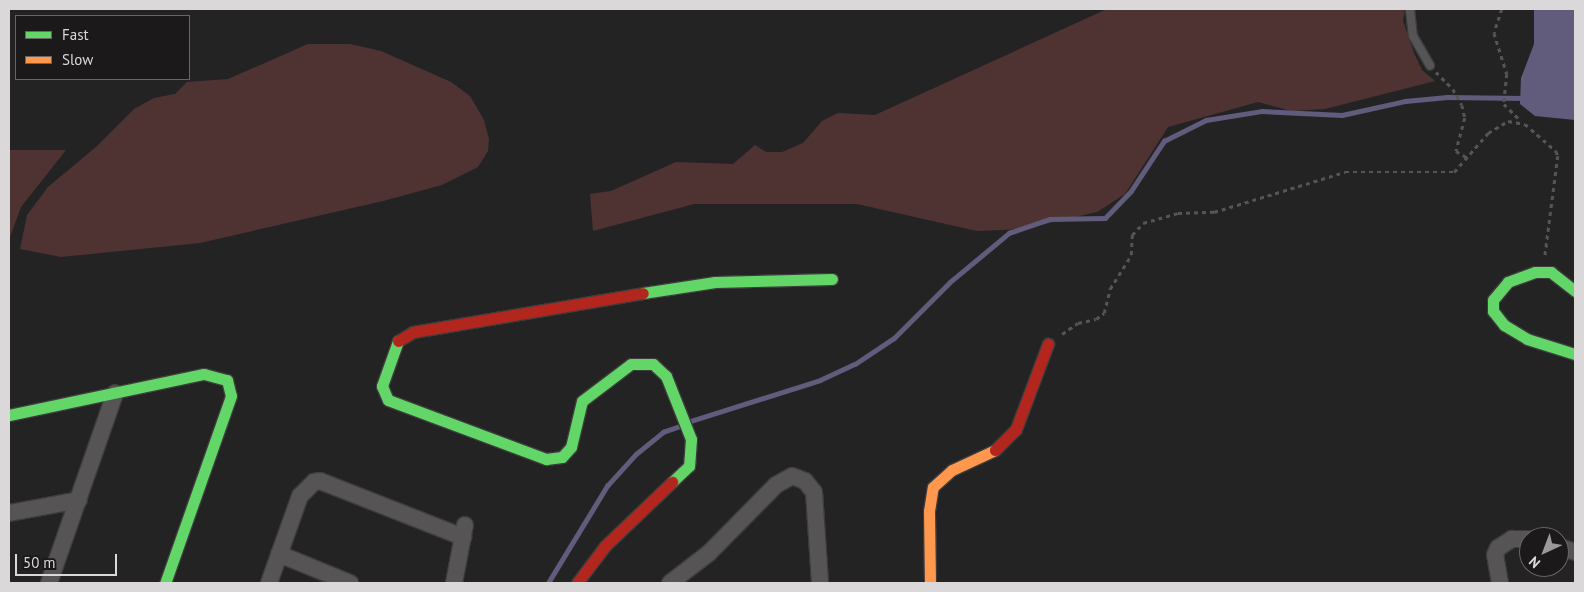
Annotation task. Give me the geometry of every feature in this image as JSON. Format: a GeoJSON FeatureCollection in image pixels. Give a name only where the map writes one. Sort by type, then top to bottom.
{"type":"FeatureCollection","features":[{"type":"Feature","properties":{"kind":"street"},"geometry":{"type":"LineString","coordinates":[[1575,292],[1563,278],[1543,272],[1508,282],[1493,300],[1494,311],[1504,325],[1527,338],[1575,354]]}},
{"type":"Feature","properties":{"kind":"street"},"geometry":{"type":"LineString","coordinates":[[577,583],[583,572],[605,546],[689,466],[691,439],[680,407],[660,369],[647,362],[631,364],[582,400],[571,447],[555,460],[398,406],[388,400],[382,386],[393,346],[413,332],[530,310],[715,282],[832,279]]}},
{"type":"Feature","properties":{"kind":"street"},"geometry":{"type":"LineString","coordinates":[[930,583],[929,497],[933,487],[952,470],[995,450],[1016,429],[1048,344]]}},
{"type":"Feature","properties":{"kind":"street"},"geometry":{"type":"LineString","coordinates":[[9,416],[204,374],[217,375],[232,388],[166,583]]}},
{"type":"Feature","properties":{"kind":"street"},"geometry":{"type":"LineString","coordinates":[[49,583],[115,393]]}},
{"type":"Feature","properties":{"kind":"street"},"geometry":{"type":"LineString","coordinates":[[670,583],[709,552],[776,485],[792,476],[805,481],[814,492],[820,583]]}},
{"type":"Feature","properties":{"kind":"street"},"geometry":{"type":"LineString","coordinates":[[269,583],[300,496],[309,485],[320,481],[464,531],[454,583]]}},
{"type":"Feature","properties":{"kind":"street"},"geometry":{"type":"LineString","coordinates":[[9,513],[79,500]]}},
{"type":"Feature","properties":{"kind":"street"},"geometry":{"type":"LineString","coordinates":[[1500,583],[1495,555],[1498,548],[1512,539],[1519,539]]}},
{"type":"Feature","properties":{"kind":"street"},"geometry":{"type":"LineString","coordinates":[[279,554],[350,583]]}},
{"type":"Feature","properties":{"kind":"lane"},"geometry":{"type":"LineString","coordinates":[[1410,9],[1413,36],[1430,66]]}},
{"type":"Feature","properties":{"kind":"path"},"geometry":{"type":"LineString","coordinates":[[1502,9],[1494,33],[1506,66],[1504,104],[1524,124],[1556,150],[1558,156],[1543,272]]}},
{"type":"Feature","properties":{"kind":"path"},"geometry":{"type":"LineString","coordinates":[[1430,66],[1453,89],[1462,105],[1464,118],[1456,150],[1468,158]]}},
{"type":"Feature","properties":{"kind":"path"},"geometry":{"type":"LineString","coordinates":[[1048,344],[1078,323],[1096,320],[1104,313],[1110,289],[1131,255],[1132,235],[1143,223],[1178,213],[1214,212],[1327,175],[1382,170],[1454,172],[1488,133],[1508,121],[1524,124]]}},
{"type":"Feature","properties":{"kind":"shaded area"},"geometry":{"type":"Polygon","coordinates":[[[1107,9],[1405,9],[1403,21],[1414,53],[1422,70],[1435,81],[1325,109],[1291,111],[1258,102],[1168,127],[1125,194],[1097,212],[1023,229],[977,231],[857,204],[694,204],[593,231],[590,194],[611,191],[676,162],[733,164],[755,145],[766,152],[782,152],[803,143],[822,121],[838,113],[875,115],[1107,9]]]}},
{"type":"Feature","properties":{"kind":"shaded area"},"geometry":{"type":"Polygon","coordinates":[[[1534,9],[1575,9],[1575,120],[1535,116],[1520,104],[1521,78],[1534,44],[1534,9]]]}},
{"type":"Feature","properties":{"kind":"shaded area"},"geometry":{"type":"Polygon","coordinates":[[[308,44],[350,44],[381,51],[451,82],[470,96],[484,120],[489,139],[488,151],[478,167],[442,185],[383,201],[200,243],[61,257],[20,249],[27,215],[48,187],[96,147],[134,109],[154,98],[175,94],[187,82],[228,79],[308,44]]]}},
{"type":"Feature","properties":{"kind":"shaded area"},"geometry":{"type":"Polygon","coordinates":[[[9,150],[66,150],[21,207],[9,240],[9,150]]]}},
{"type":"Feature","properties":{"kind":"waterway"},"geometry":{"type":"LineString","coordinates":[[691,421],[820,380],[855,364],[894,338],[950,282],[1009,233],[1050,219],[1105,218],[1131,191],[1164,141],[1206,120],[1262,111],[1342,115],[1405,101],[1447,97],[1524,98]]}},
{"type":"Feature","properties":{"kind":"waterway"},"geometry":{"type":"LineString","coordinates":[[548,583],[607,486],[636,454],[663,432],[680,426]]}},
{"type":"Feature","properties":{"kind":"traffic: fast"},"geometry":{"type":"LineString","coordinates":[[1575,291],[1551,272],[1535,272],[1508,282],[1493,300],[1493,311],[1504,325],[1527,339],[1575,354]]}},
{"type":"Feature","properties":{"kind":"traffic: fast"},"geometry":{"type":"LineString","coordinates":[[643,293],[715,282],[832,279]]}},
{"type":"Feature","properties":{"kind":"traffic: fast"},"geometry":{"type":"LineString","coordinates":[[398,341],[382,386],[388,400],[546,459],[562,457],[571,447],[582,401],[631,364],[653,364],[666,376],[691,439],[689,466],[672,482]]}},
{"type":"Feature","properties":{"kind":"traffic: fast"},"geometry":{"type":"LineString","coordinates":[[9,415],[204,374],[227,380],[231,396],[165,583]]}},
{"type":"Feature","properties":{"kind":"traffic: slow"},"geometry":{"type":"LineString","coordinates":[[930,583],[929,511],[933,487],[952,470],[995,450]]}},
{"type":"Feature","properties":{"kind":"traffic: jam"},"geometry":{"type":"LineString","coordinates":[[398,341],[413,332],[643,293]]}},
{"type":"Feature","properties":{"kind":"traffic: jam"},"geometry":{"type":"LineString","coordinates":[[995,450],[1016,429],[1048,344]]}},
{"type":"Feature","properties":{"kind":"traffic: jam"},"geometry":{"type":"LineString","coordinates":[[577,583],[605,546],[672,482]]}}]}
